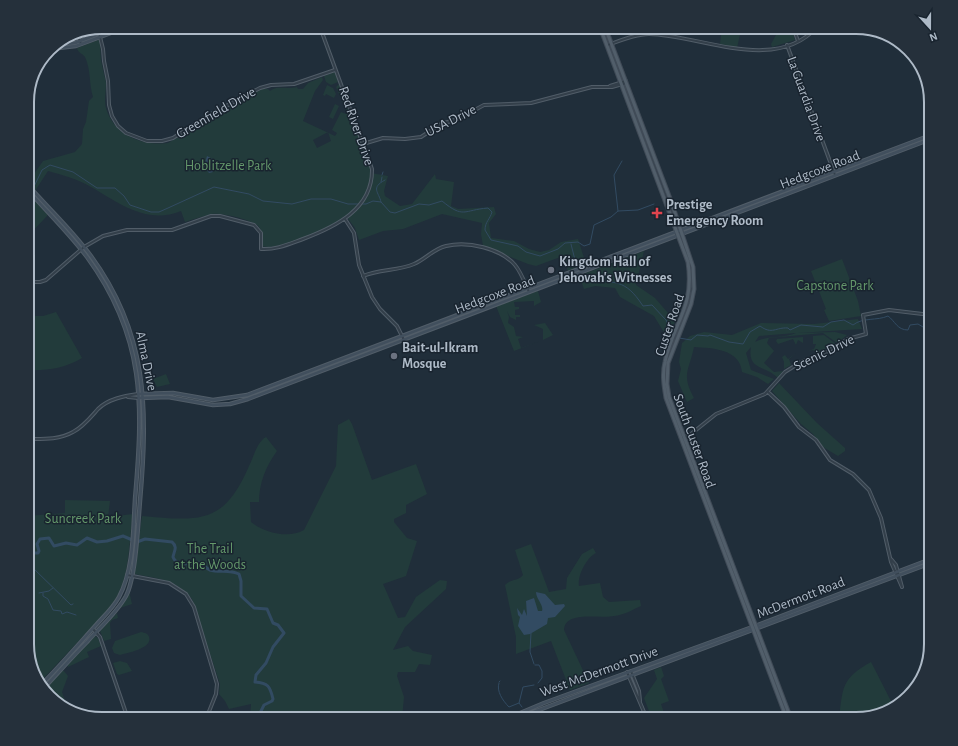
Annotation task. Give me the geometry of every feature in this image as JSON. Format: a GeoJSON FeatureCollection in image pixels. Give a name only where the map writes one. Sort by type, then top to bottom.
{"type":"FeatureCollection","features":[{"type":"Feature","properties":{"kind":"main road"},"geometry":{"type":"LineString","coordinates":[[59,49],[81,44],[108,34]]}},
{"type":"Feature","properties":{"kind":"main road","name":"Custer Road"},"geometry":{"type":"LineString","coordinates":[[603,34],[625,83]]}},
{"type":"Feature","properties":{"kind":"main road","name":"Custer Road"},"geometry":{"type":"LineString","coordinates":[[608,34],[679,231],[691,259],[694,281],[691,304],[670,351]]}},
{"type":"Feature","properties":{"kind":"main road"},"geometry":{"type":"LineString","coordinates":[[66,44],[80,41],[95,35]]}},
{"type":"Feature","properties":{"kind":"main road","name":"Hedgcoxe Road"},"geometry":{"type":"LineString","coordinates":[[139,396],[144,398],[173,398],[213,405],[241,402],[681,235],[924,140]]}},
{"type":"Feature","properties":{"kind":"main road","name":"Hedgcoxe Road"},"geometry":{"type":"LineString","coordinates":[[139,396],[143,394],[173,393],[213,400],[242,397],[720,215],[834,174]]}},
{"type":"Feature","properties":{"kind":"main road","name":"Alma Drive"},"geometry":{"type":"LineString","coordinates":[[34,193],[37,198]]}},
{"type":"Feature","properties":{"kind":"main road","name":"Alma Drive"},"geometry":{"type":"LineString","coordinates":[[34,196],[66,228],[82,248],[116,306],[126,329],[137,363],[144,398],[144,457],[132,576],[128,590],[122,602],[48,684]]}},
{"type":"Feature","properties":{"kind":"main road"},"geometry":{"type":"LineString","coordinates":[[720,215],[722,219]]}},
{"type":"Feature","properties":{"kind":"main road"},"geometry":{"type":"LineString","coordinates":[[639,246],[640,250]]}},
{"type":"Feature","properties":{"kind":"main road"},"geometry":{"type":"LineString","coordinates":[[605,259],[606,263]]}},
{"type":"Feature","properties":{"kind":"main road","name":"South Custer Road"},"geometry":{"type":"LineString","coordinates":[[670,351],[665,362],[663,382],[669,408],[682,438]]}},
{"type":"Feature","properties":{"kind":"main road","name":"Alma Drive"},"geometry":{"type":"LineString","coordinates":[[45,681],[115,604],[123,590],[127,575],[133,528],[141,429],[137,363]]}},
{"type":"Feature","properties":{"kind":"main road"},"geometry":{"type":"LineString","coordinates":[[173,393],[173,398]]}},
{"type":"Feature","properties":{"kind":"main road"},"geometry":{"type":"LineString","coordinates":[[682,438],[702,488],[785,712]]}},
{"type":"Feature","properties":{"kind":"main road","name":"McDermott Road"},"geometry":{"type":"LineString","coordinates":[[678,656],[712,646],[787,614],[924,562]]}},
{"type":"Feature","properties":{"kind":"main road","name":"McDermott Road"},"geometry":{"type":"LineString","coordinates":[[678,656],[710,642],[788,618],[924,566]]}},
{"type":"Feature","properties":{"kind":"main road"},"geometry":{"type":"LineString","coordinates":[[787,614],[788,618]]}},
{"type":"Feature","properties":{"kind":"main road"},"geometry":{"type":"LineString","coordinates":[[710,642],[712,646]]}},
{"type":"Feature","properties":{"kind":"main road","name":"West McDermott Drive"},"geometry":{"type":"LineString","coordinates":[[526,712],[678,656]]}},
{"type":"Feature","properties":{"kind":"main road"},"geometry":{"type":"LineString","coordinates":[[769,668],[788,712]]}},
{"type":"Feature","properties":{"kind":"main road","name":"West McDermott Drive"},"geometry":{"type":"LineString","coordinates":[[530,712],[545,705]]}},
{"type":"Feature","properties":{"kind":"street","name":"Red River Drive"},"geometry":{"type":"LineString","coordinates":[[82,248],[111,233],[134,230],[172,230],[206,217],[218,215],[254,224],[261,232],[261,249],[285,246],[331,228],[345,219],[365,198],[370,187],[372,174],[371,164],[323,34]]}},
{"type":"Feature","properties":{"kind":"street"},"geometry":{"type":"LineString","coordinates":[[608,45],[630,37],[648,34],[668,35],[740,50],[764,50],[787,45],[798,41],[809,34]]}},
{"type":"Feature","properties":{"kind":"street"},"geometry":{"type":"LineString","coordinates":[[796,34],[798,41]]}},
{"type":"Feature","properties":{"kind":"street","name":"Greenfield Drive"},"geometry":{"type":"LineString","coordinates":[[100,37],[108,81],[109,105],[112,116],[118,126],[126,133],[156,142],[168,140],[260,88],[271,85],[294,84],[336,69]]}},
{"type":"Feature","properties":{"kind":"street"},"geometry":{"type":"LineString","coordinates":[[79,38],[81,44]]}},
{"type":"Feature","properties":{"kind":"street","name":"La Guardia Drive"},"geometry":{"type":"LineString","coordinates":[[787,45],[834,174]]}},
{"type":"Feature","properties":{"kind":"street","name":"USA Drive"},"geometry":{"type":"LineString","coordinates":[[364,144],[383,138],[405,139],[421,137],[441,124],[458,119],[484,105],[531,103],[592,87],[608,87],[625,83]]}},
{"type":"Feature","properties":{"kind":"street"},"geometry":{"type":"LineString","coordinates":[[345,219],[354,234],[357,257],[363,276],[376,305],[397,326],[404,340]]}},
{"type":"Feature","properties":{"kind":"street"},"geometry":{"type":"LineString","coordinates":[[363,276],[379,270],[415,264],[434,250],[446,246],[478,246],[505,257],[517,267],[529,292]]}},
{"type":"Feature","properties":{"kind":"street"},"geometry":{"type":"LineString","coordinates":[[34,282],[42,282],[48,278],[82,248]]}},
{"type":"Feature","properties":{"kind":"street","name":"Scenic Drive"},"geometry":{"type":"LineString","coordinates":[[682,438],[716,414],[768,392],[794,366],[832,349],[848,339],[866,334],[863,316],[889,310],[924,314]]}},
{"type":"Feature","properties":{"kind":"street"},"geometry":{"type":"LineString","coordinates":[[768,392],[784,407],[799,427],[816,440],[830,460],[853,474],[866,487],[873,498],[881,518],[885,539],[898,576]]}},
{"type":"Feature","properties":{"kind":"street","name":"Hedgcoxe Road"},"geometry":{"type":"LineString","coordinates":[[34,439],[56,438],[69,434],[82,427],[104,405],[118,398],[139,396]]}},
{"type":"Feature","properties":{"kind":"street"},"geometry":{"type":"LineString","coordinates":[[127,575],[169,583],[182,591],[193,605],[217,684],[217,690],[209,712]]}},
{"type":"Feature","properties":{"kind":"street"},"geometry":{"type":"LineString","coordinates":[[93,629],[102,642],[126,712]]}},
{"type":"Feature","properties":{"kind":"street"},"geometry":{"type":"LineString","coordinates":[[630,673],[644,712]]}},
{"type":"Feature","properties":{"kind":"street"},"geometry":{"type":"LineString","coordinates":[[630,673],[638,689],[640,702]]}},
{"type":"Feature","properties":{"kind":"street"},"geometry":{"type":"LineString","coordinates":[[634,687],[638,689]]}},
{"type":"Feature","properties":{"kind":"green space"},"geometry":{"type":"Polygon","coordinates":[[[721,34],[740,34],[737,48],[720,44],[721,34]]]}},
{"type":"Feature","properties":{"kind":"green space"},"geometry":{"type":"Polygon","coordinates":[[[793,34],[795,40],[772,47],[771,44],[776,35],[793,34]]]}},
{"type":"Feature","properties":{"kind":"green space","name":"Hoblitzelle Park"},"geometry":{"type":"Polygon","coordinates":[[[100,40],[101,62],[106,83],[105,105],[110,118],[116,126],[131,137],[140,141],[158,144],[168,143],[261,89],[268,89],[270,91],[276,88],[297,87],[298,89],[303,89],[308,83],[322,77],[323,80],[315,91],[303,121],[327,132],[313,140],[317,148],[331,141],[328,133],[335,136],[337,133],[332,130],[341,112],[350,114],[369,162],[371,173],[388,176],[384,191],[385,196],[400,206],[412,204],[435,174],[436,179],[454,182],[451,206],[458,209],[494,207],[496,214],[489,223],[491,238],[514,241],[529,249],[540,252],[549,250],[561,242],[578,239],[586,264],[568,271],[563,256],[536,266],[528,264],[483,246],[481,234],[482,223],[442,214],[403,229],[383,231],[359,240],[355,228],[346,216],[340,221],[318,232],[292,242],[269,247],[262,246],[262,234],[259,227],[256,224],[244,219],[229,215],[212,214],[185,222],[181,211],[169,215],[145,214],[123,205],[86,184],[48,171],[34,192],[34,174],[43,161],[75,152],[82,144],[83,129],[86,122],[89,101],[93,97],[87,62],[85,57],[78,51],[77,48],[100,40]]]}},
{"type":"Feature","properties":{"kind":"green space"},"geometry":{"type":"Polygon","coordinates":[[[335,72],[338,82],[331,85],[326,82],[324,76],[335,72]]]}},
{"type":"Feature","properties":{"kind":"green space"},"geometry":{"type":"Polygon","coordinates":[[[339,84],[349,111],[347,112],[336,87],[339,84]]]}},
{"type":"Feature","properties":{"kind":"green space"},"geometry":{"type":"Polygon","coordinates":[[[327,85],[333,88],[336,94],[334,98],[326,94],[325,96],[323,95],[327,85]]]}},
{"type":"Feature","properties":{"kind":"green space"},"geometry":{"type":"Polygon","coordinates":[[[335,104],[339,106],[333,119],[329,117],[335,104]]]}},
{"type":"Feature","properties":{"kind":"green space","name":"Hoblitzelle Park"},"geometry":{"type":"Polygon","coordinates":[[[34,200],[47,214],[47,216],[34,230],[34,200]]]}},
{"type":"Feature","properties":{"kind":"green space"},"geometry":{"type":"Polygon","coordinates":[[[644,251],[636,285],[655,298],[675,321],[668,339],[654,316],[620,297],[615,288],[595,286],[584,289],[581,281],[565,281],[644,251]]]}},
{"type":"Feature","properties":{"kind":"green space","name":"Capstone Park"},"geometry":{"type":"Polygon","coordinates":[[[842,259],[858,301],[861,316],[829,321],[824,310],[826,309],[811,271],[842,259]]]}},
{"type":"Feature","properties":{"kind":"green space"},"geometry":{"type":"Polygon","coordinates":[[[538,291],[541,302],[534,306],[534,301],[514,302],[515,307],[519,307],[519,309],[515,310],[515,315],[520,315],[520,317],[516,317],[516,320],[510,317],[507,311],[509,317],[508,323],[514,327],[516,336],[523,337],[518,339],[521,348],[540,341],[514,351],[496,306],[538,291]]]}},
{"type":"Feature","properties":{"kind":"green space"},"geometry":{"type":"Polygon","coordinates":[[[56,312],[82,358],[56,368],[34,370],[34,316],[43,316],[56,312]]]}},
{"type":"Feature","properties":{"kind":"green space"},"geometry":{"type":"Polygon","coordinates":[[[858,319],[862,329],[798,333],[835,332],[847,335],[837,343],[823,333],[769,338],[767,343],[774,351],[764,363],[774,372],[783,371],[778,378],[754,363],[750,354],[751,347],[746,353],[751,370],[774,379],[768,384],[757,377],[742,372],[740,364],[731,354],[717,349],[694,347],[688,367],[687,378],[694,398],[687,402],[678,381],[681,369],[679,362],[682,343],[690,336],[704,332],[732,335],[761,323],[814,324],[858,319]],[[796,333],[759,336],[755,342],[765,338],[796,333]]]}},
{"type":"Feature","properties":{"kind":"green space"},"geometry":{"type":"Polygon","coordinates":[[[545,323],[553,335],[543,340],[543,329],[534,325],[545,323]]]}},
{"type":"Feature","properties":{"kind":"green space"},"geometry":{"type":"Polygon","coordinates":[[[824,335],[836,344],[817,353],[813,350],[808,351],[814,349],[816,344],[813,344],[813,336],[824,335]]]}},
{"type":"Feature","properties":{"kind":"green space"},"geometry":{"type":"Polygon","coordinates":[[[803,337],[803,343],[798,340],[796,345],[793,339],[778,344],[776,341],[777,339],[803,337]]]}},
{"type":"Feature","properties":{"kind":"green space"},"geometry":{"type":"Polygon","coordinates":[[[796,353],[789,359],[791,365],[784,369],[782,357],[785,355],[788,359],[796,353]]]}},
{"type":"Feature","properties":{"kind":"green space"},"geometry":{"type":"Polygon","coordinates":[[[166,374],[170,384],[157,387],[153,379],[166,374]]]}},
{"type":"Feature","properties":{"kind":"green space"},"geometry":{"type":"Polygon","coordinates":[[[779,383],[817,423],[845,448],[845,451],[838,456],[823,447],[813,434],[801,424],[772,391],[779,383]]]}},
{"type":"Feature","properties":{"kind":"green space","name":"The Trail at the Woods"},"geometry":{"type":"Polygon","coordinates":[[[349,419],[372,480],[416,464],[427,494],[406,505],[406,513],[394,519],[394,522],[407,538],[417,541],[406,576],[383,584],[398,618],[405,617],[416,597],[440,580],[447,581],[446,589],[405,627],[393,650],[408,646],[413,651],[432,655],[430,665],[419,664],[415,672],[398,672],[397,676],[404,697],[403,712],[250,712],[251,704],[229,709],[219,694],[220,684],[192,599],[173,584],[159,579],[134,574],[142,516],[179,519],[194,518],[208,515],[219,509],[230,499],[240,485],[260,442],[266,437],[277,451],[264,475],[260,488],[259,502],[250,502],[251,522],[256,526],[277,534],[298,533],[304,530],[336,466],[338,425],[349,419]]]}},
{"type":"Feature","properties":{"kind":"green space","name":"Suncreek Park"},"geometry":{"type":"Polygon","coordinates":[[[65,500],[110,501],[108,517],[133,514],[128,562],[122,585],[111,607],[44,678],[36,662],[34,649],[34,515],[65,513],[65,500]]]}},
{"type":"Feature","properties":{"kind":"green space"},"geometry":{"type":"Polygon","coordinates":[[[531,544],[549,592],[566,589],[567,578],[582,554],[593,548],[596,553],[589,558],[583,567],[579,586],[600,583],[603,597],[609,602],[640,600],[641,606],[621,615],[577,618],[570,620],[566,624],[564,630],[589,683],[570,690],[551,641],[516,654],[516,637],[505,585],[523,575],[515,550],[531,544]]]}},
{"type":"Feature","properties":{"kind":"green space"},"geometry":{"type":"Polygon","coordinates":[[[129,591],[132,604],[120,608],[129,591]]]}},
{"type":"Feature","properties":{"kind":"green space"},"geometry":{"type":"Polygon","coordinates":[[[117,613],[118,618],[112,620],[110,623],[111,639],[104,641],[100,631],[117,613]]]}},
{"type":"Feature","properties":{"kind":"green space"},"geometry":{"type":"Polygon","coordinates":[[[141,632],[149,636],[149,641],[144,647],[120,655],[114,653],[112,648],[115,641],[141,632]]]}},
{"type":"Feature","properties":{"kind":"green space"},"geometry":{"type":"Polygon","coordinates":[[[95,636],[98,638],[101,646],[87,652],[89,657],[68,667],[67,665],[95,636]]]}},
{"type":"Feature","properties":{"kind":"green space"},"geometry":{"type":"Polygon","coordinates":[[[120,661],[127,663],[132,671],[119,675],[117,674],[113,663],[120,661]]]}},
{"type":"Feature","properties":{"kind":"green space"},"geometry":{"type":"Polygon","coordinates":[[[871,662],[892,702],[874,710],[840,712],[841,699],[845,685],[861,668],[871,662]]]}},
{"type":"Feature","properties":{"kind":"green space"},"geometry":{"type":"Polygon","coordinates":[[[661,667],[664,676],[661,679],[669,701],[661,704],[664,712],[649,712],[644,698],[657,679],[654,670],[661,667]]]}},
{"type":"Feature","properties":{"kind":"green space"},"geometry":{"type":"Polygon","coordinates":[[[61,671],[64,671],[68,676],[62,692],[65,701],[54,692],[49,686],[61,671]]]}},
{"type":"Feature","properties":{"kind":"water"},"geometry":{"type":"Polygon","coordinates":[[[207,156],[214,160],[213,172],[209,173],[204,166],[207,156]]]}},
{"type":"Feature","properties":{"kind":"water"},"geometry":{"type":"Polygon","coordinates":[[[536,592],[545,594],[555,605],[564,604],[565,606],[555,617],[548,618],[547,624],[530,634],[524,635],[518,626],[520,617],[518,615],[517,608],[522,615],[524,609],[527,616],[526,601],[534,598],[538,611],[542,611],[542,606],[536,592]]]}},
{"type":"Feature","properties":{"kind":"waterway"},"geometry":{"type":"LineString","coordinates":[[618,211],[614,175],[622,161]]}},
{"type":"Feature","properties":{"kind":"waterway"},"geometry":{"type":"LineString","coordinates":[[34,187],[42,170],[50,165],[73,172],[97,188],[115,188],[124,196],[130,205],[151,212],[159,212],[214,187],[249,194],[263,201],[292,204],[311,199],[331,199],[348,204],[366,204],[373,201],[381,202],[390,212],[395,213],[419,204],[429,205],[442,201],[449,207],[460,212],[488,208],[492,212],[485,230],[491,240],[518,246],[526,252],[540,256],[558,249],[565,243],[578,242],[584,246],[590,244],[594,225],[611,217],[618,211],[638,210],[654,204]]}},
{"type":"Feature","properties":{"kind":"waterway"},"geometry":{"type":"LineString","coordinates":[[381,182],[382,177]]}},
{"type":"Feature","properties":{"kind":"waterway"},"geometry":{"type":"LineString","coordinates":[[381,202],[377,188],[378,185],[385,180]]}},
{"type":"Feature","properties":{"kind":"waterway"},"geometry":{"type":"LineString","coordinates":[[571,244],[577,268]]}},
{"type":"Feature","properties":{"kind":"waterway"},"geometry":{"type":"LineString","coordinates":[[579,273],[586,279],[612,282],[624,286],[630,290],[643,306],[652,305],[666,320],[672,332]]}},
{"type":"Feature","properties":{"kind":"waterway"},"geometry":{"type":"LineString","coordinates":[[679,338],[691,340],[697,335],[710,335],[729,342],[743,344],[750,332],[760,326],[768,330],[784,328],[788,328],[790,330],[801,325],[823,327],[831,322],[844,320],[853,325],[861,321],[888,316],[901,329],[904,330],[908,330],[910,325],[918,324],[924,327]]}},
{"type":"Feature","properties":{"kind":"waterway"},"geometry":{"type":"LineString","coordinates":[[34,553],[38,553],[39,551],[37,544],[40,539],[49,538],[54,546],[66,543],[77,545],[87,538],[97,542],[107,541],[123,536],[137,542],[145,539],[172,542],[175,547],[173,557],[177,562],[199,563],[210,570],[239,574],[241,581],[241,596],[254,608],[267,609],[273,623],[278,625],[284,633],[273,647],[266,663],[256,675],[255,682],[266,684],[271,691],[273,699],[264,705],[260,712]]}},
{"type":"Feature","properties":{"kind":"waterway"},"geometry":{"type":"LineString","coordinates":[[34,569],[71,605],[73,604]]}},
{"type":"Feature","properties":{"kind":"waterway"},"geometry":{"type":"LineString","coordinates":[[39,593],[49,591],[53,588]]}},
{"type":"Feature","properties":{"kind":"waterway"},"geometry":{"type":"LineString","coordinates":[[43,593],[43,596],[48,599],[53,610],[61,611],[62,614],[67,612],[76,615]]}},
{"type":"Feature","properties":{"kind":"waterway"},"geometry":{"type":"LineString","coordinates":[[531,633],[530,652],[534,664]]}},
{"type":"Feature","properties":{"kind":"waterway"},"geometry":{"type":"LineString","coordinates":[[535,665],[539,665],[542,671],[542,678],[538,683]]}},
{"type":"Feature","properties":{"kind":"waterway"},"geometry":{"type":"LineString","coordinates":[[499,683],[499,693],[509,707],[519,703]]}},
{"type":"Feature","properties":{"kind":"waterway"},"geometry":{"type":"LineString","coordinates":[[522,707],[519,703],[523,687],[534,685]]}},
{"type":"Feature","properties":{"kind":"place","name":"Prestige Emergency Room"},"geometry":{"type":"Point","coordinates":[657,213]}},
{"type":"Feature","properties":{"kind":"place","name":"Kingdom Hall of Jehovah's Witnesses"},"geometry":{"type":"Point","coordinates":[551,270]}},
{"type":"Feature","properties":{"kind":"place","name":"Bait-ul-Ikram Mosque"},"geometry":{"type":"Point","coordinates":[394,356]}}]}
